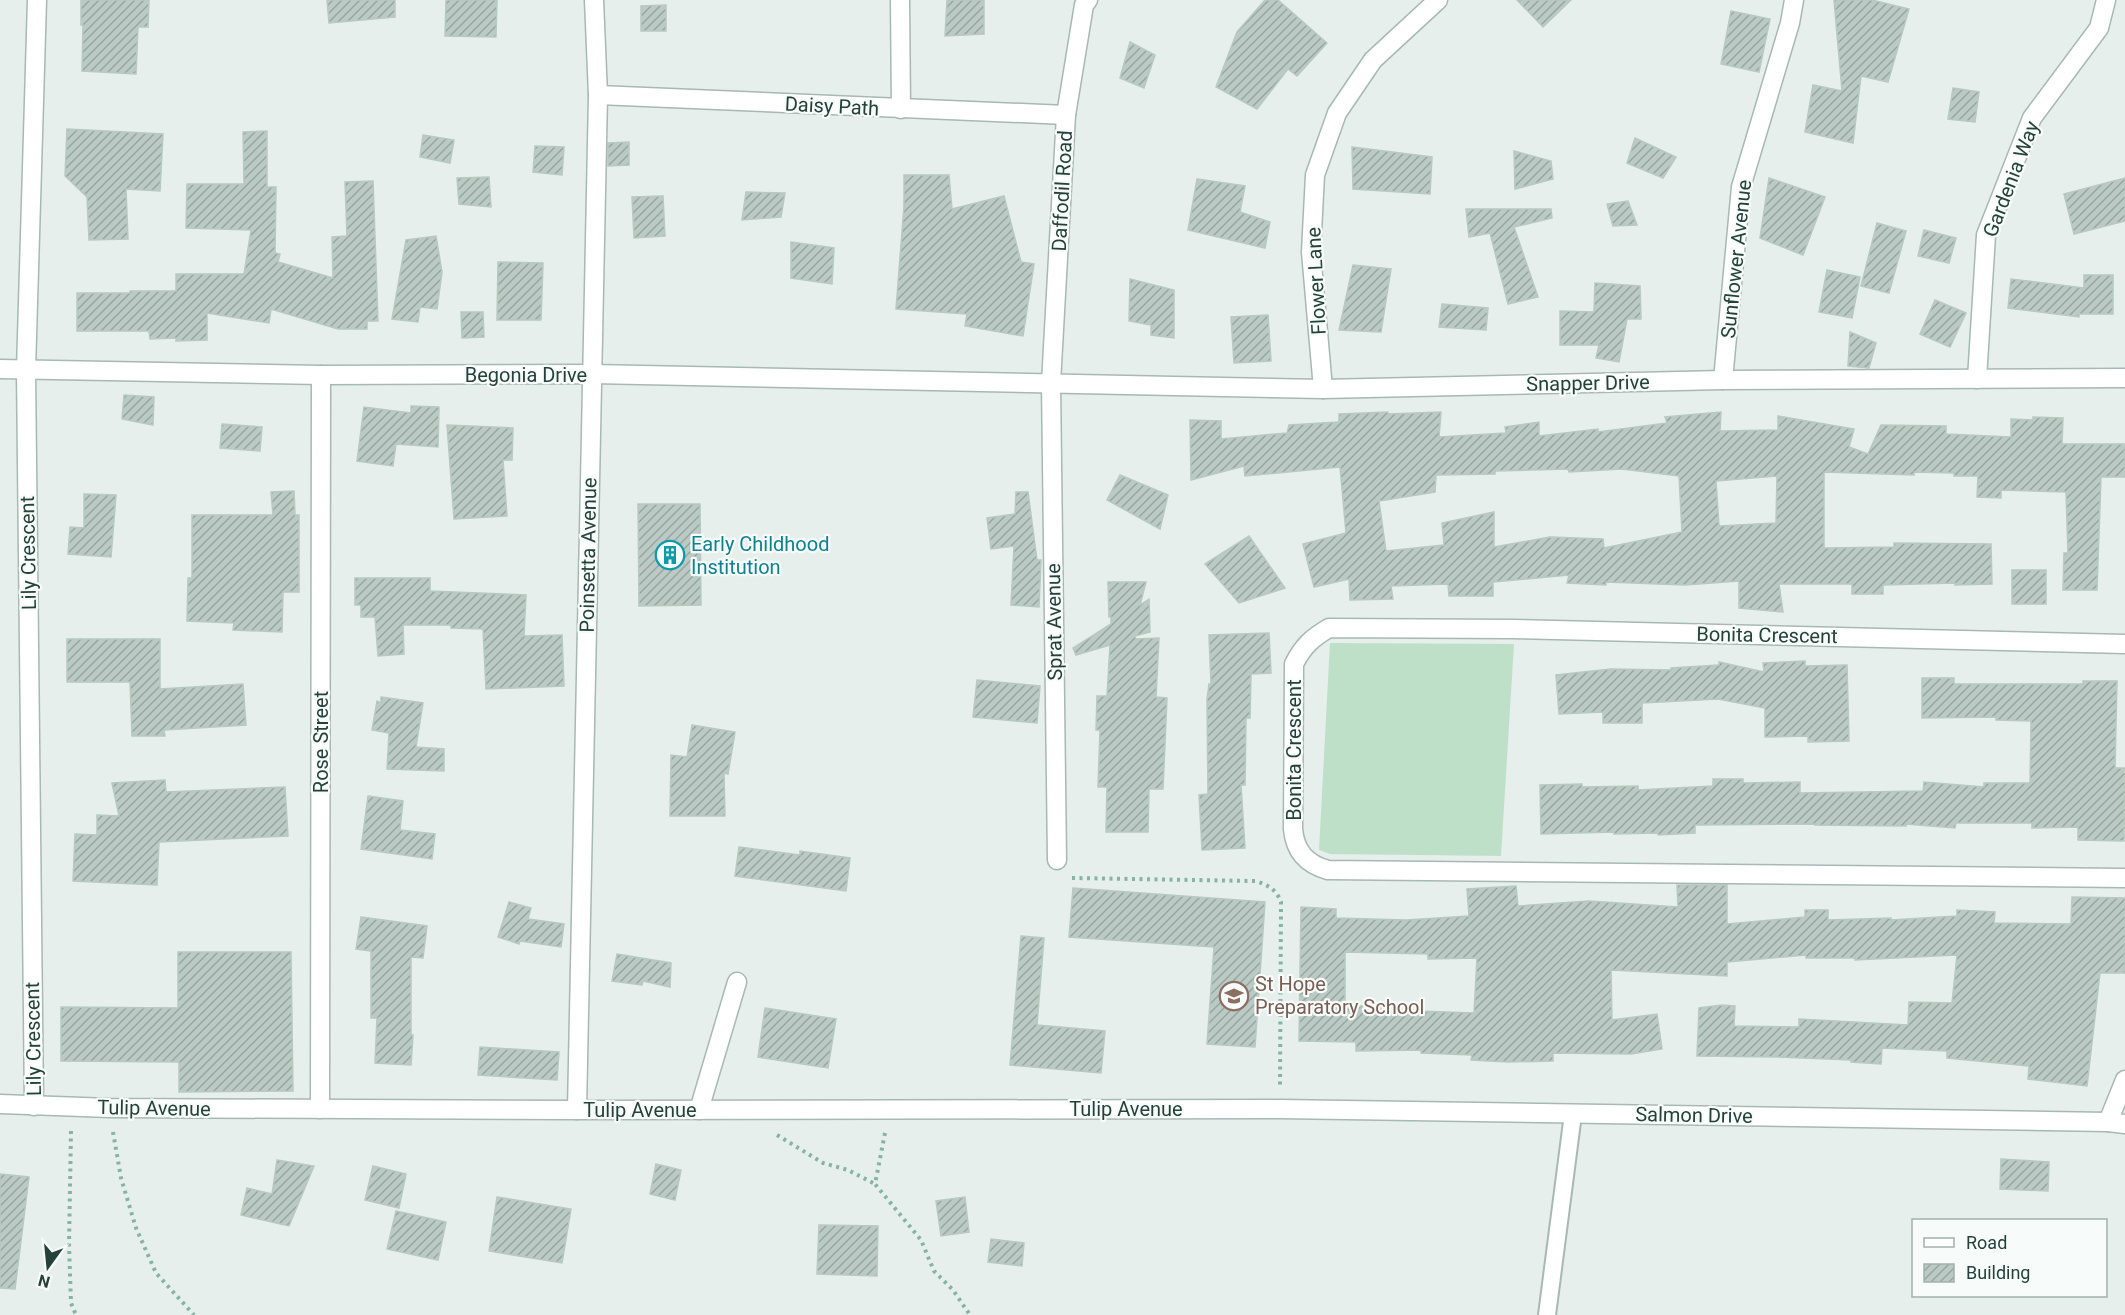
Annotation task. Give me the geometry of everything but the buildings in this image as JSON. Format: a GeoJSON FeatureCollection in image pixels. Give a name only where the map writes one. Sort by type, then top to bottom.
{"type":"FeatureCollection","features":[{"type":"Feature","properties":{"kind":"street","name":"Lily Crescent"},"geometry":{"type":"LineString","coordinates":[[34,1106],[27,370],[37,0]]}},
{"type":"Feature","properties":{"kind":"street","name":"Poinsetta Avenue"},"geometry":{"type":"LineString","coordinates":[[577,1110],[598,95],[594,0]]}},
{"type":"Feature","properties":{"kind":"street"},"geometry":{"type":"LineString","coordinates":[[900,0],[901,110]]}},
{"type":"Feature","properties":{"kind":"street","name":"Daffodil Road"},"geometry":{"type":"LineString","coordinates":[[1051,383],[1066,115],[1084,5],[1088,0]]}},
{"type":"Feature","properties":{"kind":"street","name":"Flower Lane"},"geometry":{"type":"LineString","coordinates":[[1323,388],[1311,252],[1315,175],[1337,113],[1373,60],[1438,0]]}},
{"type":"Feature","properties":{"kind":"street","name":"Sunflower Avenue"},"geometry":{"type":"LineString","coordinates":[[1723,380],[1741,187],[1790,23],[1794,0]]}},
{"type":"Feature","properties":{"kind":"street","name":"Gardenia Way"},"geometry":{"type":"LineString","coordinates":[[1977,379],[1986,235],[2032,118],[2099,27],[2106,0]]}},
{"type":"Feature","properties":{"kind":"street","name":"Daisy Path"},"geometry":{"type":"LineString","coordinates":[[598,95],[901,110],[1066,115]]}},
{"type":"Feature","properties":{"kind":"street","name":"Begonia Drive"},"geometry":{"type":"LineString","coordinates":[[0,369],[321,375],[592,374],[1051,383]]}},
{"type":"Feature","properties":{"kind":"street","name":"Rose Street"},"geometry":{"type":"LineString","coordinates":[[320,1109],[321,375]]}},
{"type":"Feature","properties":{"kind":"street","name":"Snapper Drive"},"geometry":{"type":"LineString","coordinates":[[1051,383],[1323,388],[1723,380],[2125,378]]}},
{"type":"Feature","properties":{"kind":"street","name":"Sprat Avenue"},"geometry":{"type":"LineString","coordinates":[[1051,383],[1057,860]]}},
{"type":"Feature","properties":{"kind":"street","name":"Bonita Crescent"},"geometry":{"type":"LineString","coordinates":[[2125,644],[1513,629],[1329,628],[1314,636],[1302,648],[1294,664],[1293,829],[1294,841],[1306,860],[1316,867],[1328,870],[2125,878]]}},
{"type":"Feature","properties":{"kind":"street"},"geometry":{"type":"LineString","coordinates":[[699,1110],[737,982]]}},
{"type":"Feature","properties":{"kind":"street"},"geometry":{"type":"LineString","coordinates":[[2116,1123],[2125,1080]]}},
{"type":"Feature","properties":{"kind":"street","name":"Tulip Avenue"},"geometry":{"type":"LineString","coordinates":[[0,1104],[110,1108],[320,1109],[1280,1109]]}},
{"type":"Feature","properties":{"kind":"street","name":"Salmon Drive"},"geometry":{"type":"LineString","coordinates":[[1280,1109],[2116,1123]]}},
{"type":"Feature","properties":{"kind":"lane"},"geometry":{"type":"LineString","coordinates":[[1547,1315],[1573,1113]]}},
{"type":"Feature","properties":{"kind":"path"},"geometry":{"type":"LineString","coordinates":[[1057,860],[1060,874],[1069,878],[1255,881],[1267,885],[1277,893],[1281,902],[1280,1109]]}},
{"type":"Feature","properties":{"kind":"path"},"geometry":{"type":"LineString","coordinates":[[71,1107],[69,1245],[71,1303],[76,1315]]}},
{"type":"Feature","properties":{"kind":"path"},"geometry":{"type":"LineString","coordinates":[[110,1108],[121,1178],[136,1228],[156,1273],[195,1315]]}},
{"type":"Feature","properties":{"kind":"path"},"geometry":{"type":"LineString","coordinates":[[744,1109],[786,1141],[823,1163],[848,1170],[875,1184],[921,1240],[934,1271],[953,1290],[970,1315]]}},
{"type":"Feature","properties":{"kind":"path"},"geometry":{"type":"LineString","coordinates":[[875,1184],[890,1109]]}},
{"type":"Feature","properties":{"kind":"green space"},"geometry":{"type":"Polygon","coordinates":[[[1330,643],[1514,644],[1501,856],[1330,854],[1319,850],[1330,643]]]}},
{"type":"Feature","properties":{"kind":"place","name":"Early Childhood Institution"},"geometry":{"type":"Point","coordinates":[670,555]}},
{"type":"Feature","properties":{"kind":"place","name":"St Hope Preparatory School"},"geometry":{"type":"Point","coordinates":[1234,996]}}]}
